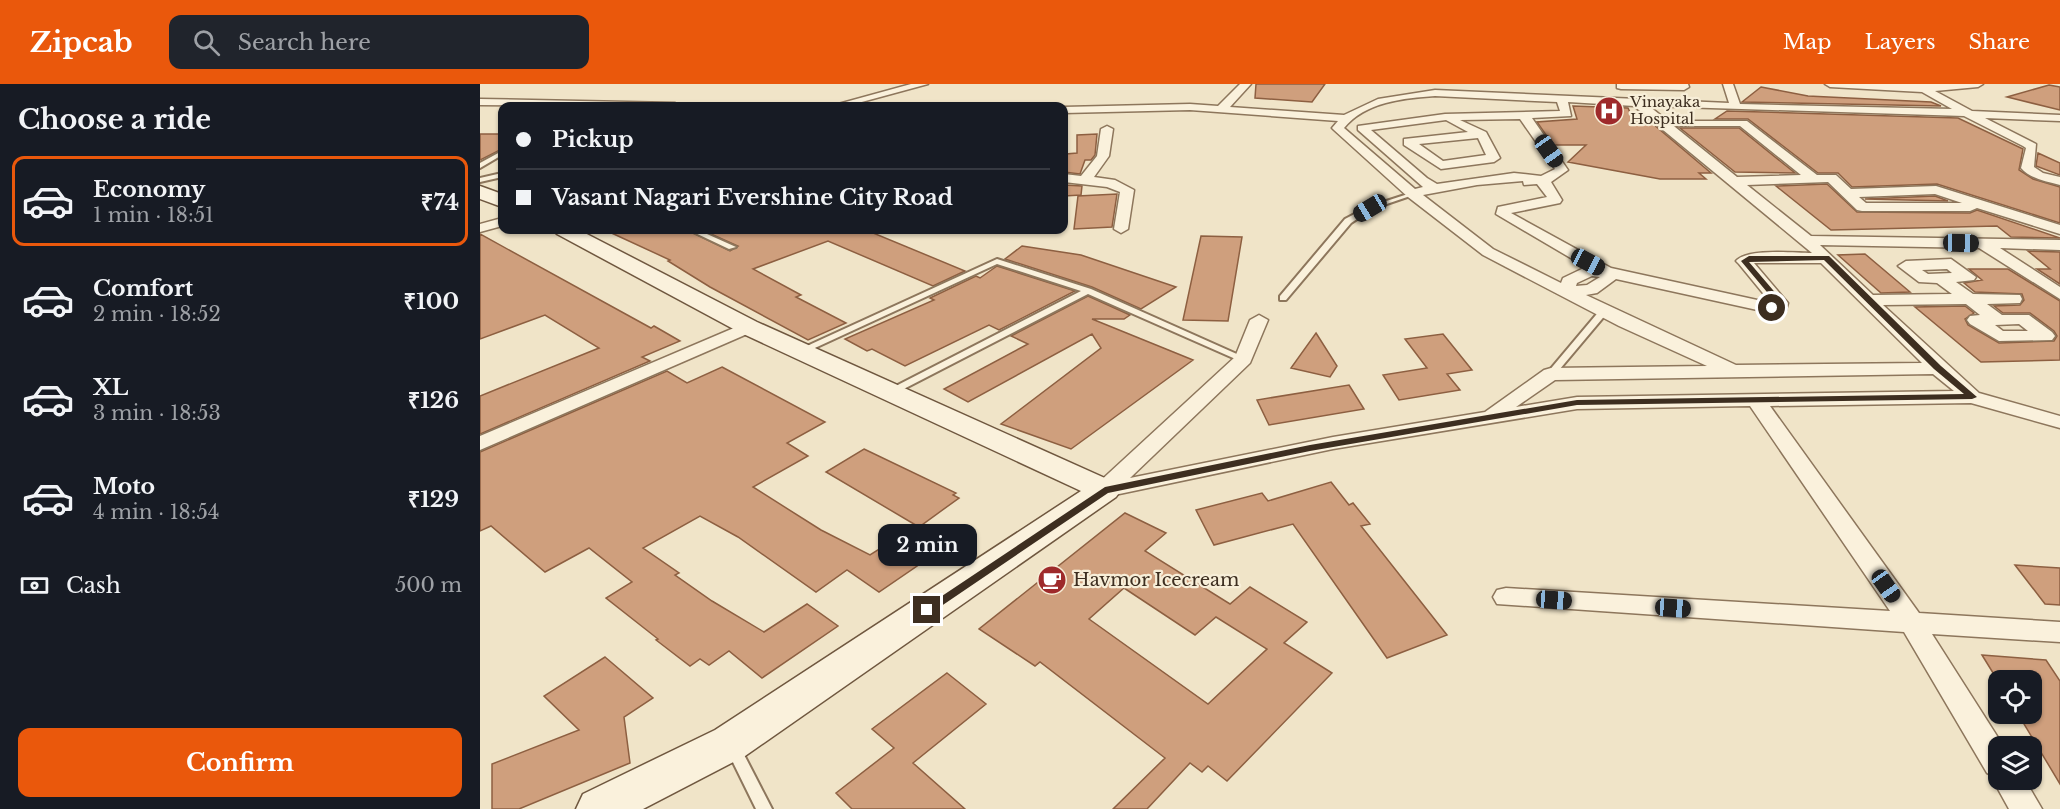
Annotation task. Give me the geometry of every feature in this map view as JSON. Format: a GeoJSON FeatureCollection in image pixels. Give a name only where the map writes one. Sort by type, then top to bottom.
{"type":"FeatureCollection","features":[{"type":"Feature","properties":{"kind":"street"},"geometry":{"type":"LineString","coordinates":[[852,102],[923,84]]}},
{"type":"Feature","properties":{"kind":"street"},"geometry":{"type":"LineString","coordinates":[[1222,108],[1246,84]]}},
{"type":"Feature","properties":{"kind":"street"},"geometry":{"type":"LineString","coordinates":[[1619,85],[1684,87],[1683,84]]}},
{"type":"Feature","properties":{"kind":"street"},"geometry":{"type":"LineString","coordinates":[[1728,84],[1736,107]]}},
{"type":"Feature","properties":{"kind":"street"},"geometry":{"type":"LineString","coordinates":[[1830,84],[1924,89],[1978,84]]}},
{"type":"Feature","properties":{"kind":"street"},"geometry":{"type":"LineString","coordinates":[[1619,85],[1631,103],[1807,240],[1938,368],[1972,397]]}},
{"type":"Feature","properties":{"kind":"street"},"geometry":{"type":"LineString","coordinates":[[1924,89],[1966,113],[2027,142],[2032,147],[2027,168],[2031,172],[2060,181]]}},
{"type":"Feature","properties":{"kind":"street"},"geometry":{"type":"LineString","coordinates":[[1068,110],[1130,107],[1222,108],[1344,118],[1396,97],[1414,94],[2060,118]]}},
{"type":"Feature","properties":{"kind":"street"},"geometry":{"type":"LineString","coordinates":[[1420,111],[1423,99],[1562,100]]}},
{"type":"Feature","properties":{"kind":"street"},"geometry":{"type":"LineString","coordinates":[[1445,117],[1567,114],[1562,100]]}},
{"type":"Feature","properties":{"kind":"street"},"geometry":{"type":"LineString","coordinates":[[480,102],[498,102]]}},
{"type":"Feature","properties":{"kind":"street"},"geometry":{"type":"LineString","coordinates":[[1435,188],[1422,181],[1362,128],[1420,111],[1445,117],[1482,134],[1494,158],[1520,176]]}},
{"type":"Feature","properties":{"kind":"street"},"geometry":{"type":"LineString","coordinates":[[1413,194],[1436,195],[1551,177],[1562,170],[1523,114]]}},
{"type":"Feature","properties":{"kind":"street"},"geometry":{"type":"LineString","coordinates":[[1344,118],[1338,128],[1413,194],[1488,252],[1604,311],[1731,370]]}},
{"type":"Feature","properties":{"kind":"street"},"geometry":{"type":"LineString","coordinates":[[1677,123],[1743,123],[1814,178]]}},
{"type":"Feature","properties":{"kind":"street"},"geometry":{"type":"LineString","coordinates":[[1085,180],[1103,156],[1107,129]]}},
{"type":"Feature","properties":{"kind":"street"},"geometry":{"type":"LineString","coordinates":[[1482,134],[1408,142],[1440,165],[1494,158]]}},
{"type":"Feature","properties":{"kind":"street"},"geometry":{"type":"LineString","coordinates":[[1413,194],[1435,188],[1520,176],[1538,179],[1553,193],[1555,200],[1501,212],[1606,272],[1777,308],[1780,303],[1744,261],[1749,258],[1826,258]]}},
{"type":"Feature","properties":{"kind":"street"},"geometry":{"type":"LineString","coordinates":[[1068,178],[1110,183],[1127,190],[1121,229]]}},
{"type":"Feature","properties":{"kind":"street"},"geometry":{"type":"LineString","coordinates":[[1734,181],[1831,178],[1863,207],[1988,207],[2060,230]]}},
{"type":"Feature","properties":{"kind":"street"},"geometry":{"type":"LineString","coordinates":[[480,192],[498,199]]}},
{"type":"Feature","properties":{"kind":"street"},"geometry":{"type":"LineString","coordinates":[[480,228],[498,223]]}},
{"type":"Feature","properties":{"kind":"street"},"geometry":{"type":"LineString","coordinates":[[572,234],[748,327],[1105,490],[1333,444],[1577,403],[1972,397],[2060,422]]}},
{"type":"Feature","properties":{"kind":"street"},"geometry":{"type":"LineString","coordinates":[[1807,240],[2060,245]]}},
{"type":"Feature","properties":{"kind":"street"},"geometry":{"type":"LineString","coordinates":[[1982,243],[2060,294]]}},
{"type":"Feature","properties":{"kind":"street"},"geometry":{"type":"LineString","coordinates":[[1567,292],[1591,290],[1608,279],[1606,272]]}},
{"type":"Feature","properties":{"kind":"street"},"geometry":{"type":"LineString","coordinates":[[1940,278],[1998,320]]}},
{"type":"Feature","properties":{"kind":"street"},"geometry":{"type":"LineString","coordinates":[[1870,300],[2014,299]]}},
{"type":"Feature","properties":{"kind":"street"},"geometry":{"type":"LineString","coordinates":[[599,809],[730,743],[1105,490],[1243,358],[1259,320]]}},
{"type":"Feature","properties":{"kind":"street"},"geometry":{"type":"LineString","coordinates":[[480,444],[748,327]]}},
{"type":"Feature","properties":{"kind":"street"},"geometry":{"type":"LineString","coordinates":[[1491,416],[1551,374],[1938,368]]}},
{"type":"Feature","properties":{"kind":"street"},"geometry":{"type":"LineString","coordinates":[[1551,374],[1577,403]]}},
{"type":"Feature","properties":{"kind":"street"},"geometry":{"type":"LineString","coordinates":[[1756,400],[1912,623],[1988,748]]}},
{"type":"Feature","properties":{"kind":"street"},"geometry":{"type":"LineString","coordinates":[[1506,597],[2060,632]]}},
{"type":"Feature","properties":{"kind":"street"},"geometry":{"type":"LineString","coordinates":[[2014,790],[2026,809]]}},
{"type":"Feature","properties":{"kind":"lane"},"geometry":{"type":"LineString","coordinates":[[480,166],[498,155]]}},
{"type":"Feature","properties":{"kind":"lane"},"geometry":{"type":"LineString","coordinates":[[480,180],[498,176]]}},
{"type":"Feature","properties":{"kind":"lane"},"geometry":{"type":"LineString","coordinates":[[1282,298],[1348,222],[1370,208],[1413,194]]}},
{"type":"Feature","properties":{"kind":"lane"},"geometry":{"type":"LineString","coordinates":[[702,234],[732,247]]}},
{"type":"Feature","properties":{"kind":"lane"},"geometry":{"type":"LineString","coordinates":[[801,351],[998,261],[1088,291],[1243,358]]}},
{"type":"Feature","properties":{"kind":"lane"},"geometry":{"type":"LineString","coordinates":[[891,392],[1088,291]]}},
{"type":"Feature","properties":{"kind":"lane"},"geometry":{"type":"LineString","coordinates":[[1551,374],[1604,311]]}},
{"type":"Feature","properties":{"kind":"lane"},"geometry":{"type":"LineString","coordinates":[[730,743],[764,809]]}},
{"type":"Feature","properties":{"kind":"building"},"geometry":{"type":"Polygon","coordinates":[[[1256,84],[1325,84],[1312,102],[1255,98],[1256,84]]]}},
{"type":"Feature","properties":{"kind":"building"},"geometry":{"type":"Polygon","coordinates":[[[2049,85],[2060,87],[2060,110],[2007,97],[2049,85]]]}},
{"type":"Feature","properties":{"kind":"building"},"geometry":{"type":"Polygon","coordinates":[[[1761,87],[1808,96],[1931,102],[1941,106],[1742,102],[1761,87]]]}},
{"type":"Feature","properties":{"kind":"building"},"geometry":{"type":"Polygon","coordinates":[[[1573,106],[1628,108],[1634,121],[1653,124],[1711,173],[1699,173],[1706,179],[1660,179],[1568,162],[1586,145],[1553,145],[1537,122],[1577,119],[1573,106]]]}},
{"type":"Feature","properties":{"kind":"building"},"geometry":{"type":"Polygon","coordinates":[[[1727,111],[1958,118],[2023,149],[2019,170],[2033,179],[2060,187],[2060,223],[1937,184],[1852,187],[1838,173],[1818,173],[1748,119],[1715,119],[1727,111]]]}},
{"type":"Feature","properties":{"kind":"building"},"geometry":{"type":"Polygon","coordinates":[[[1680,128],[1739,128],[1795,173],[1735,172],[1680,128]]]}},
{"type":"Feature","properties":{"kind":"building"},"geometry":{"type":"Polygon","coordinates":[[[480,134],[498,134],[498,151],[480,160],[480,134]]]}},
{"type":"Feature","properties":{"kind":"building"},"geometry":{"type":"Polygon","coordinates":[[[1097,134],[1095,155],[1091,160],[1085,160],[1080,174],[1068,172],[1068,154],[1077,153],[1077,135],[1097,134]]]}},
{"type":"Feature","properties":{"kind":"building"},"geometry":{"type":"Polygon","coordinates":[[[2038,153],[2060,163],[2060,175],[2036,166],[2038,153]]]}},
{"type":"Feature","properties":{"kind":"building"},"geometry":{"type":"Polygon","coordinates":[[[1827,184],[1857,212],[1970,213],[1977,210],[2060,238],[2011,237],[1997,226],[1831,230],[1776,186],[1827,184]]]}},
{"type":"Feature","properties":{"kind":"building"},"geometry":{"type":"Polygon","coordinates":[[[1068,185],[1082,186],[1081,195],[1068,196],[1068,185]]]}},
{"type":"Feature","properties":{"kind":"building"},"geometry":{"type":"Polygon","coordinates":[[[1117,194],[1112,227],[1074,229],[1078,196],[1117,194]]]}},
{"type":"Feature","properties":{"kind":"building"},"geometry":{"type":"Polygon","coordinates":[[[1935,196],[1948,201],[1865,199],[1935,196]]]}},
{"type":"Feature","properties":{"kind":"building"},"geometry":{"type":"Polygon","coordinates":[[[480,234],[651,328],[654,326],[680,341],[642,357],[650,361],[480,434],[480,396],[599,348],[545,315],[480,339],[480,234]]]}},
{"type":"Feature","properties":{"kind":"building"},"geometry":{"type":"Polygon","coordinates":[[[614,234],[695,234],[730,251],[738,246],[711,234],[876,234],[965,271],[933,286],[828,241],[753,269],[801,295],[796,297],[846,323],[808,340],[710,287],[668,261],[670,260],[614,234]]]}},
{"type":"Feature","properties":{"kind":"building"},"geometry":{"type":"Polygon","coordinates":[[[1201,236],[1242,237],[1228,321],[1183,320],[1201,236]]]}},
{"type":"Feature","properties":{"kind":"building"},"geometry":{"type":"Polygon","coordinates":[[[1022,246],[1081,255],[1176,287],[1141,309],[1092,287],[1005,259],[1022,246]]]}},
{"type":"Feature","properties":{"kind":"building"},"geometry":{"type":"Polygon","coordinates":[[[2028,251],[2060,252],[2060,284],[2037,269],[2050,269],[2028,251]]]}},
{"type":"Feature","properties":{"kind":"building"},"geometry":{"type":"Polygon","coordinates":[[[1865,254],[1910,292],[1881,293],[1838,255],[1865,254]]]}},
{"type":"Feature","properties":{"kind":"building"},"geometry":{"type":"Polygon","coordinates":[[[997,266],[1075,291],[999,330],[989,325],[905,366],[872,349],[867,351],[845,339],[934,300],[930,298],[976,276],[980,278],[997,266]]]}},
{"type":"Feature","properties":{"kind":"building"},"geometry":{"type":"Polygon","coordinates":[[[1969,269],[2008,269],[2060,301],[2060,360],[1981,362],[1915,307],[1965,306],[1974,313],[1965,319],[1968,325],[1999,343],[2054,341],[2057,336],[2054,331],[2030,313],[2003,313],[1994,306],[2020,305],[2024,300],[2022,294],[1975,292],[1964,283],[1982,280],[1969,269]]]}},
{"type":"Feature","properties":{"kind":"building"},"geometry":{"type":"Polygon","coordinates":[[[1088,296],[1130,315],[1124,319],[1092,319],[1193,360],[1071,449],[1001,424],[1101,348],[1092,334],[968,402],[944,389],[1028,344],[1011,336],[1088,296]]]}},
{"type":"Feature","properties":{"kind":"building"},"geometry":{"type":"Polygon","coordinates":[[[1316,333],[1337,366],[1330,377],[1291,368],[1316,333]]]}},
{"type":"Feature","properties":{"kind":"building"},"geometry":{"type":"Polygon","coordinates":[[[1443,334],[1472,370],[1447,374],[1460,390],[1399,400],[1383,375],[1427,368],[1405,339],[1443,334]]]}},
{"type":"Feature","properties":{"kind":"building"},"geometry":{"type":"Polygon","coordinates":[[[722,367],[825,422],[787,443],[808,456],[753,487],[821,530],[870,555],[908,531],[939,551],[879,592],[847,570],[816,592],[738,537],[700,516],[643,548],[679,573],[675,575],[712,601],[764,632],[807,604],[838,626],[762,678],[729,651],[709,665],[700,659],[690,666],[606,598],[632,582],[589,548],[545,572],[491,526],[480,531],[480,452],[667,371],[687,383],[722,367]]]}},
{"type":"Feature","properties":{"kind":"building"},"geometry":{"type":"Polygon","coordinates":[[[1349,385],[1364,409],[1269,425],[1257,400],[1349,385]]]}},
{"type":"Feature","properties":{"kind":"building"},"geometry":{"type":"Polygon","coordinates":[[[864,449],[956,493],[953,495],[959,498],[919,527],[826,472],[864,449]]]}},
{"type":"Feature","properties":{"kind":"building"},"geometry":{"type":"Polygon","coordinates":[[[1331,482],[1349,505],[1353,503],[1370,524],[1361,526],[1447,635],[1387,658],[1293,524],[1214,545],[1196,510],[1262,493],[1268,501],[1331,482]]]}},
{"type":"Feature","properties":{"kind":"building"},"geometry":{"type":"Polygon","coordinates":[[[1125,513],[1166,533],[1145,551],[1230,604],[1250,587],[1307,622],[1284,643],[1332,673],[1227,781],[1208,766],[1202,772],[1190,763],[1147,809],[1113,809],[1165,758],[1040,662],[1035,666],[979,629],[1125,513]],[[1124,588],[1089,619],[1208,704],[1267,649],[1216,617],[1195,635],[1124,588]]]}},
{"type":"Feature","properties":{"kind":"building"},"geometry":{"type":"Polygon","coordinates":[[[2015,565],[2060,568],[2060,605],[2045,604],[2015,565]]]}},
{"type":"Feature","properties":{"kind":"building"},"geometry":{"type":"Polygon","coordinates":[[[1982,655],[2046,660],[2060,681],[2060,784],[2042,754],[2042,736],[2031,736],[2024,724],[2042,724],[2042,670],[1991,670],[1982,655]]]}},
{"type":"Feature","properties":{"kind":"building"},"geometry":{"type":"Polygon","coordinates":[[[605,657],[653,698],[624,717],[630,763],[519,809],[492,809],[492,764],[579,730],[544,696],[605,657]]]}},
{"type":"Feature","properties":{"kind":"building"},"geometry":{"type":"Polygon","coordinates":[[[947,673],[986,704],[913,763],[965,809],[852,809],[836,793],[894,748],[872,729],[947,673]]]}},
{"type":"Feature","properties":{"kind":"place","name":"Vinayaka Hospital"},"geometry":{"type":"Point","coordinates":[1609,111]}},
{"type":"Feature","properties":{"kind":"place","name":"Havmor Icecream"},"geometry":{"type":"Point","coordinates":[1052,580]}},
{"type":"Feature","properties":{"kind":"route"},"geometry":{"type":"LineString","coordinates":[[927,610],[1105,490],[1310,448],[1577,403],[1972,397],[1938,368],[1826,258],[1749,258],[1744,261],[1744,264],[1780,303],[1777,308],[1772,308]]}}]}
